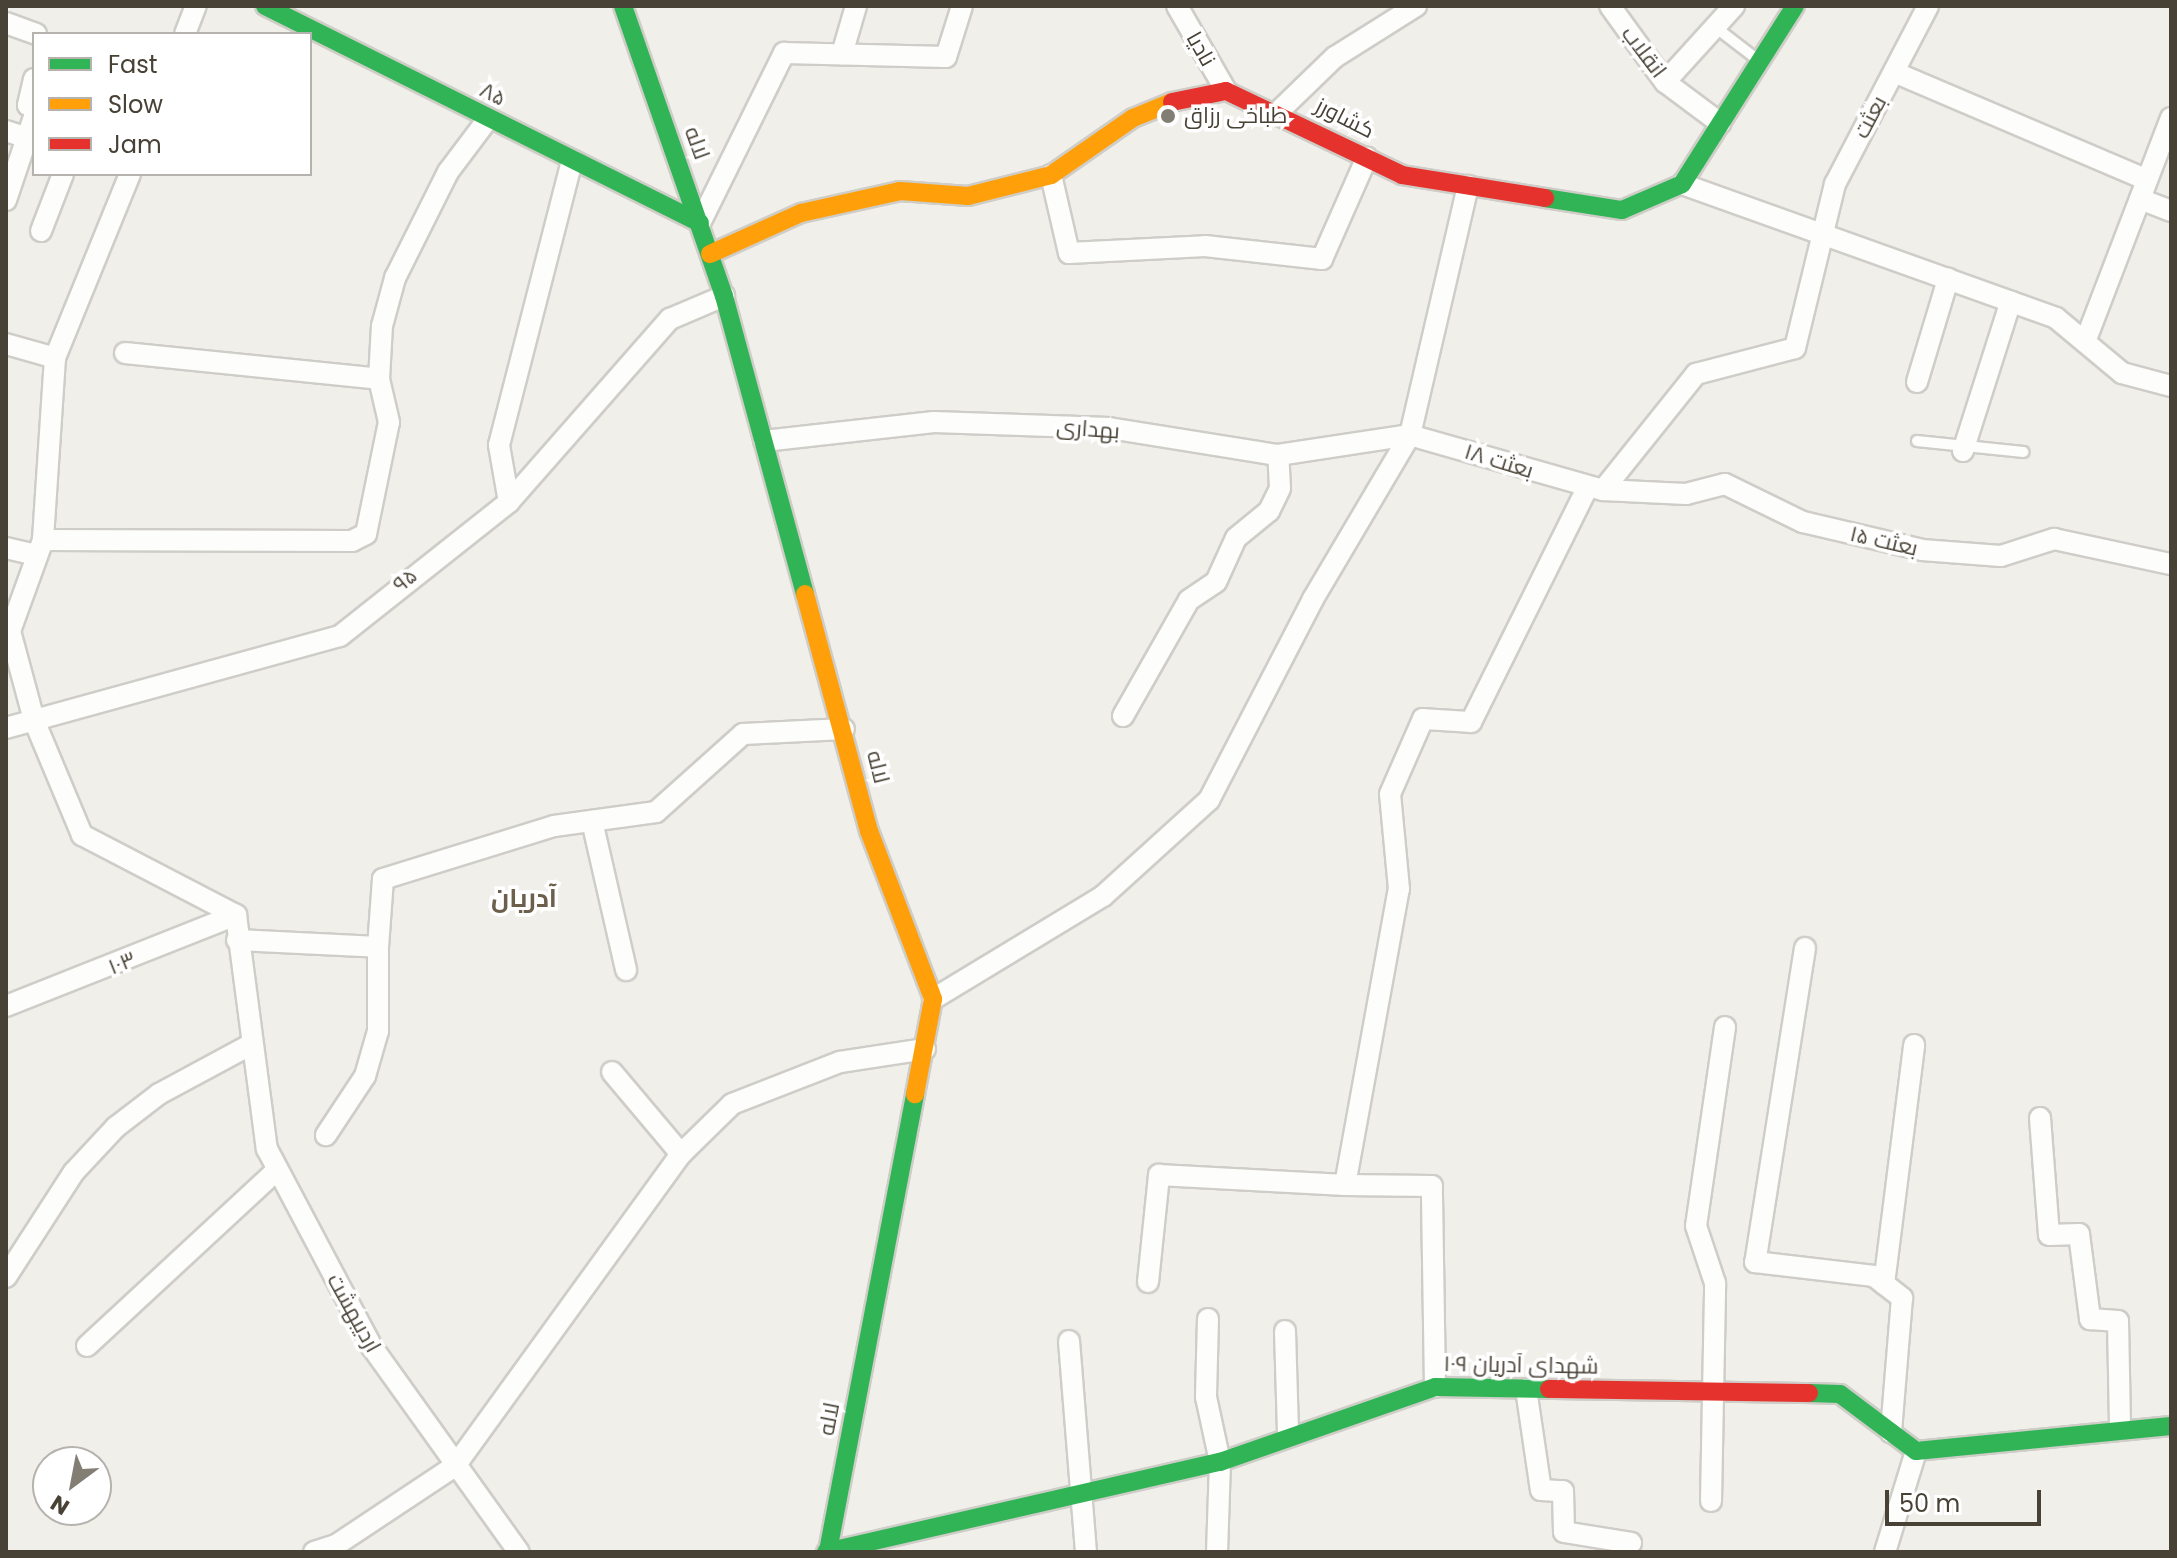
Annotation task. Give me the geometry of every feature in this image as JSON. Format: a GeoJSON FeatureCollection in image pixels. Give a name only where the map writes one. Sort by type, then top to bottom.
{"type":"FeatureCollection","features":[{"type":"Feature","properties":{"kind":"street"},"geometry":{"type":"LineString","coordinates":[[186,32],[196,6]]}},
{"type":"Feature","properties":{"kind":"street","name":"۸۵"},"geometry":{"type":"LineString","coordinates":[[265,6],[299,14],[488,119],[700,223]]}},
{"type":"Feature","properties":{"kind":"street","name":"لاله"},"geometry":{"type":"LineString","coordinates":[[623,6],[724,296],[844,729],[869,831],[933,999],[827,1551]]}},
{"type":"Feature","properties":{"kind":"street"},"geometry":{"type":"LineString","coordinates":[[842,54],[856,6]]}},
{"type":"Feature","properties":{"kind":"street"},"geometry":{"type":"LineString","coordinates":[[700,223],[775,60],[784,53],[946,57],[962,6]]}},
{"type":"Feature","properties":{"kind":"street","name":"نادیا"},"geometry":{"type":"LineString","coordinates":[[1177,6],[1226,91]]}},
{"type":"Feature","properties":{"kind":"street"},"geometry":{"type":"LineString","coordinates":[[1279,111],[1335,57],[1416,6]]}},
{"type":"Feature","properties":{"kind":"street","name":"انقلاب"},"geometry":{"type":"LineString","coordinates":[[1610,6],[1665,82],[1720,123]]}},
{"type":"Feature","properties":{"kind":"street"},"geometry":{"type":"LineString","coordinates":[[1665,82],[1719,30],[1734,6]]}},
{"type":"Feature","properties":{"kind":"street"},"geometry":{"type":"LineString","coordinates":[[1795,6],[1682,184],[2056,318],[2122,373],[2171,386]]}},
{"type":"Feature","properties":{"kind":"street","name":"بعثت"},"geometry":{"type":"LineString","coordinates":[[1595,489],[1696,374],[1795,348],[1835,184],[1928,6]]}},
{"type":"Feature","properties":{"kind":"street"},"geometry":{"type":"LineString","coordinates":[[6,23],[32,33]]}},
{"type":"Feature","properties":{"kind":"street"},"geometry":{"type":"LineString","coordinates":[[1894,72],[2147,180]]}},
{"type":"Feature","properties":{"kind":"street"},"geometry":{"type":"LineString","coordinates":[[32,88],[28,105],[32,106]]}},
{"type":"Feature","properties":{"kind":"street"},"geometry":{"type":"LineString","coordinates":[[710,254],[801,213],[900,191],[968,196],[1051,175],[1133,118],[1226,91]]}},
{"type":"Feature","properties":{"kind":"street","name":"کشاورز"},"geometry":{"type":"LineString","coordinates":[[1226,91],[1279,111],[1402,175],[1622,210],[1682,184]]}},
{"type":"Feature","properties":{"kind":"street"},"geometry":{"type":"LineString","coordinates":[[2085,342],[2171,118]]}},
{"type":"Feature","properties":{"kind":"street"},"geometry":{"type":"LineString","coordinates":[[6,548],[352,541],[373,520],[389,422],[379,379],[382,326],[395,278],[448,172],[488,119]]}},
{"type":"Feature","properties":{"kind":"street"},"geometry":{"type":"LineString","coordinates":[[6,200],[32,123]]}},
{"type":"Feature","properties":{"kind":"street"},"geometry":{"type":"LineString","coordinates":[[6,131],[27,138]]}},
{"type":"Feature","properties":{"kind":"street"},"geometry":{"type":"LineString","coordinates":[[1051,175],[1069,253],[1205,246],[1322,259],[1367,157]]}},
{"type":"Feature","properties":{"kind":"street"},"geometry":{"type":"LineString","coordinates":[[509,502],[499,445],[572,160]]}},
{"type":"Feature","properties":{"kind":"street"},"geometry":{"type":"LineString","coordinates":[[41,231],[62,176]]}},
{"type":"Feature","properties":{"kind":"street"},"geometry":{"type":"LineString","coordinates":[[129,176],[55,358],[40,548],[10,631],[34,720],[82,835],[236,915]]}},
{"type":"Feature","properties":{"kind":"street"},"geometry":{"type":"LineString","coordinates":[[933,999],[1103,896],[1209,800],[1313,599],[1410,435],[1468,186]]}},
{"type":"Feature","properties":{"kind":"street"},"geometry":{"type":"LineString","coordinates":[[2140,199],[2171,211]]}},
{"type":"Feature","properties":{"kind":"street"},"geometry":{"type":"LineString","coordinates":[[1917,382],[1948,279]]}},
{"type":"Feature","properties":{"kind":"street","name":"۹۵"},"geometry":{"type":"LineString","coordinates":[[6,728],[340,636],[509,502],[670,319],[724,296]]}},
{"type":"Feature","properties":{"kind":"street"},"geometry":{"type":"LineString","coordinates":[[1963,451],[2011,301]]}},
{"type":"Feature","properties":{"kind":"street"},"geometry":{"type":"LineString","coordinates":[[6,344],[55,358]]}},
{"type":"Feature","properties":{"kind":"street"},"geometry":{"type":"LineString","coordinates":[[125,353],[379,379]]}},
{"type":"Feature","properties":{"kind":"street","name":"بهداری"},"geometry":{"type":"LineString","coordinates":[[764,441],[934,422],[1109,428],[1278,455],[1410,435]]}},
{"type":"Feature","properties":{"kind":"street","name":"بعثت ۱۸"},"geometry":{"type":"LineString","coordinates":[[1410,435],[1595,489]]}},
{"type":"Feature","properties":{"kind":"street"},"geometry":{"type":"LineString","coordinates":[[1123,716],[1189,600],[1216,582],[1236,538],[1269,511],[1280,488],[1278,455]]}},
{"type":"Feature","properties":{"kind":"street","name":"بعثت ۱۵"},"geometry":{"type":"LineString","coordinates":[[1595,489],[1686,494],[1725,484],[1803,522],[1922,550],[2001,556],[2054,539],[2171,564]]}},
{"type":"Feature","properties":{"kind":"street"},"geometry":{"type":"LineString","coordinates":[[1345,1185],[1399,889],[1390,794],[1423,719],[1471,722],[1595,489]]}},
{"type":"Feature","properties":{"kind":"street"},"geometry":{"type":"LineString","coordinates":[[326,1135],[365,1076],[378,1031],[378,947],[383,879],[592,821],[656,812],[743,734],[844,729]]}},
{"type":"Feature","properties":{"kind":"street"},"geometry":{"type":"LineString","coordinates":[[592,821],[626,970]]}},
{"type":"Feature","properties":{"kind":"street","name":"اردیبهشت"},"geometry":{"type":"LineString","coordinates":[[236,915],[250,1045],[267,1149],[372,1347],[519,1552]]}},
{"type":"Feature","properties":{"kind":"street","name":"۱۰۳"},"geometry":{"type":"LineString","coordinates":[[6,1006],[236,915]]}},
{"type":"Feature","properties":{"kind":"street"},"geometry":{"type":"LineString","coordinates":[[237,940],[378,947]]}},
{"type":"Feature","properties":{"kind":"street"},"geometry":{"type":"LineString","coordinates":[[1805,948],[1755,1262],[1874,1276],[1902,1298],[1891,1433]]}},
{"type":"Feature","properties":{"kind":"street"},"geometry":{"type":"LineString","coordinates":[[1711,1501],[1715,1283],[1696,1226],[1725,1027]]}},
{"type":"Feature","properties":{"kind":"street"},"geometry":{"type":"LineString","coordinates":[[6,1277],[74,1172],[116,1127],[159,1094],[250,1045]]}},
{"type":"Feature","properties":{"kind":"street"},"geometry":{"type":"LineString","coordinates":[[1884,1284],[1914,1045]]}},
{"type":"Feature","properties":{"kind":"street"},"geometry":{"type":"LineString","coordinates":[[314,1552],[336,1545],[455,1466],[681,1154],[732,1104],[840,1062],[925,1049]]}},
{"type":"Feature","properties":{"kind":"street"},"geometry":{"type":"LineString","coordinates":[[612,1072],[681,1154]]}},
{"type":"Feature","properties":{"kind":"street"},"geometry":{"type":"LineString","coordinates":[[2040,1118],[2049,1235],[2079,1234],[2090,1319],[2118,1321],[2120,1430]]}},
{"type":"Feature","properties":{"kind":"street"},"geometry":{"type":"LineString","coordinates":[[87,1346],[277,1170]]}},
{"type":"Feature","properties":{"kind":"street"},"geometry":{"type":"LineString","coordinates":[[1148,1282],[1159,1175],[1345,1185],[1432,1186],[1435,1387]]}},
{"type":"Feature","properties":{"kind":"street"},"geometry":{"type":"LineString","coordinates":[[1208,1319],[1206,1397],[1220,1462],[1217,1552]]}},
{"type":"Feature","properties":{"kind":"street"},"geometry":{"type":"LineString","coordinates":[[1285,1331],[1288,1435]]}},
{"type":"Feature","properties":{"kind":"street"},"geometry":{"type":"LineString","coordinates":[[1069,1341],[1086,1552]]}},
{"type":"Feature","properties":{"kind":"street","name":"شهدای آدریان ۱۰۹"},"geometry":{"type":"LineString","coordinates":[[827,1551],[1220,1462],[1288,1435],[1435,1387],[1840,1394],[1916,1451]]}},
{"type":"Feature","properties":{"kind":"street"},"geometry":{"type":"LineString","coordinates":[[1526,1389],[1541,1490],[1563,1491],[1564,1532],[1631,1543]]}},
{"type":"Feature","properties":{"kind":"street"},"geometry":{"type":"LineString","coordinates":[[1885,1552],[1916,1451],[2171,1426]]}},
{"type":"Feature","properties":{"kind":"lane"},"geometry":{"type":"LineString","coordinates":[[1719,30],[1760,61]]}},
{"type":"Feature","properties":{"kind":"lane"},"geometry":{"type":"LineString","coordinates":[[1917,441],[1963,451],[2023,452]]}},
{"type":"Feature","properties":{"kind":"traffic: fast"},"geometry":{"type":"LineString","coordinates":[[265,6],[700,223]]}},
{"type":"Feature","properties":{"kind":"traffic: fast"},"geometry":{"type":"LineString","coordinates":[[623,6],[724,296],[805,594]]}},
{"type":"Feature","properties":{"kind":"traffic: fast"},"geometry":{"type":"LineString","coordinates":[[1545,198],[1622,210],[1682,184],[1795,6]]}},
{"type":"Feature","properties":{"kind":"traffic: fast"},"geometry":{"type":"LineString","coordinates":[[828,1551],[915,1094]]}},
{"type":"Feature","properties":{"kind":"traffic: fast"},"geometry":{"type":"LineString","coordinates":[[826,1552],[1220,1462],[1435,1387],[1549,1389]]}},
{"type":"Feature","properties":{"kind":"traffic: fast"},"geometry":{"type":"LineString","coordinates":[[1809,1393],[1840,1394],[1916,1451],[2171,1426]]}},
{"type":"Feature","properties":{"kind":"traffic: slow"},"geometry":{"type":"LineString","coordinates":[[710,254],[801,213],[900,191],[968,196],[1051,175],[1133,118],[1172,102]]}},
{"type":"Feature","properties":{"kind":"traffic: slow"},"geometry":{"type":"LineString","coordinates":[[805,594],[869,831],[933,999],[915,1094]]}},
{"type":"Feature","properties":{"kind":"traffic: jam"},"geometry":{"type":"LineString","coordinates":[[1172,102],[1226,91],[1402,175],[1545,198]]}},
{"type":"Feature","properties":{"kind":"traffic: jam"},"geometry":{"type":"LineString","coordinates":[[1549,1389],[1809,1393]]}},
{"type":"Feature","properties":{"kind":"place","name":"طباخی رزاق"},"geometry":{"type":"Point","coordinates":[1168,116]}},
{"type":"Feature","properties":{"kind":"district","name":"آدریان"},"geometry":{"type":"Point","coordinates":[524,899]}}]}
